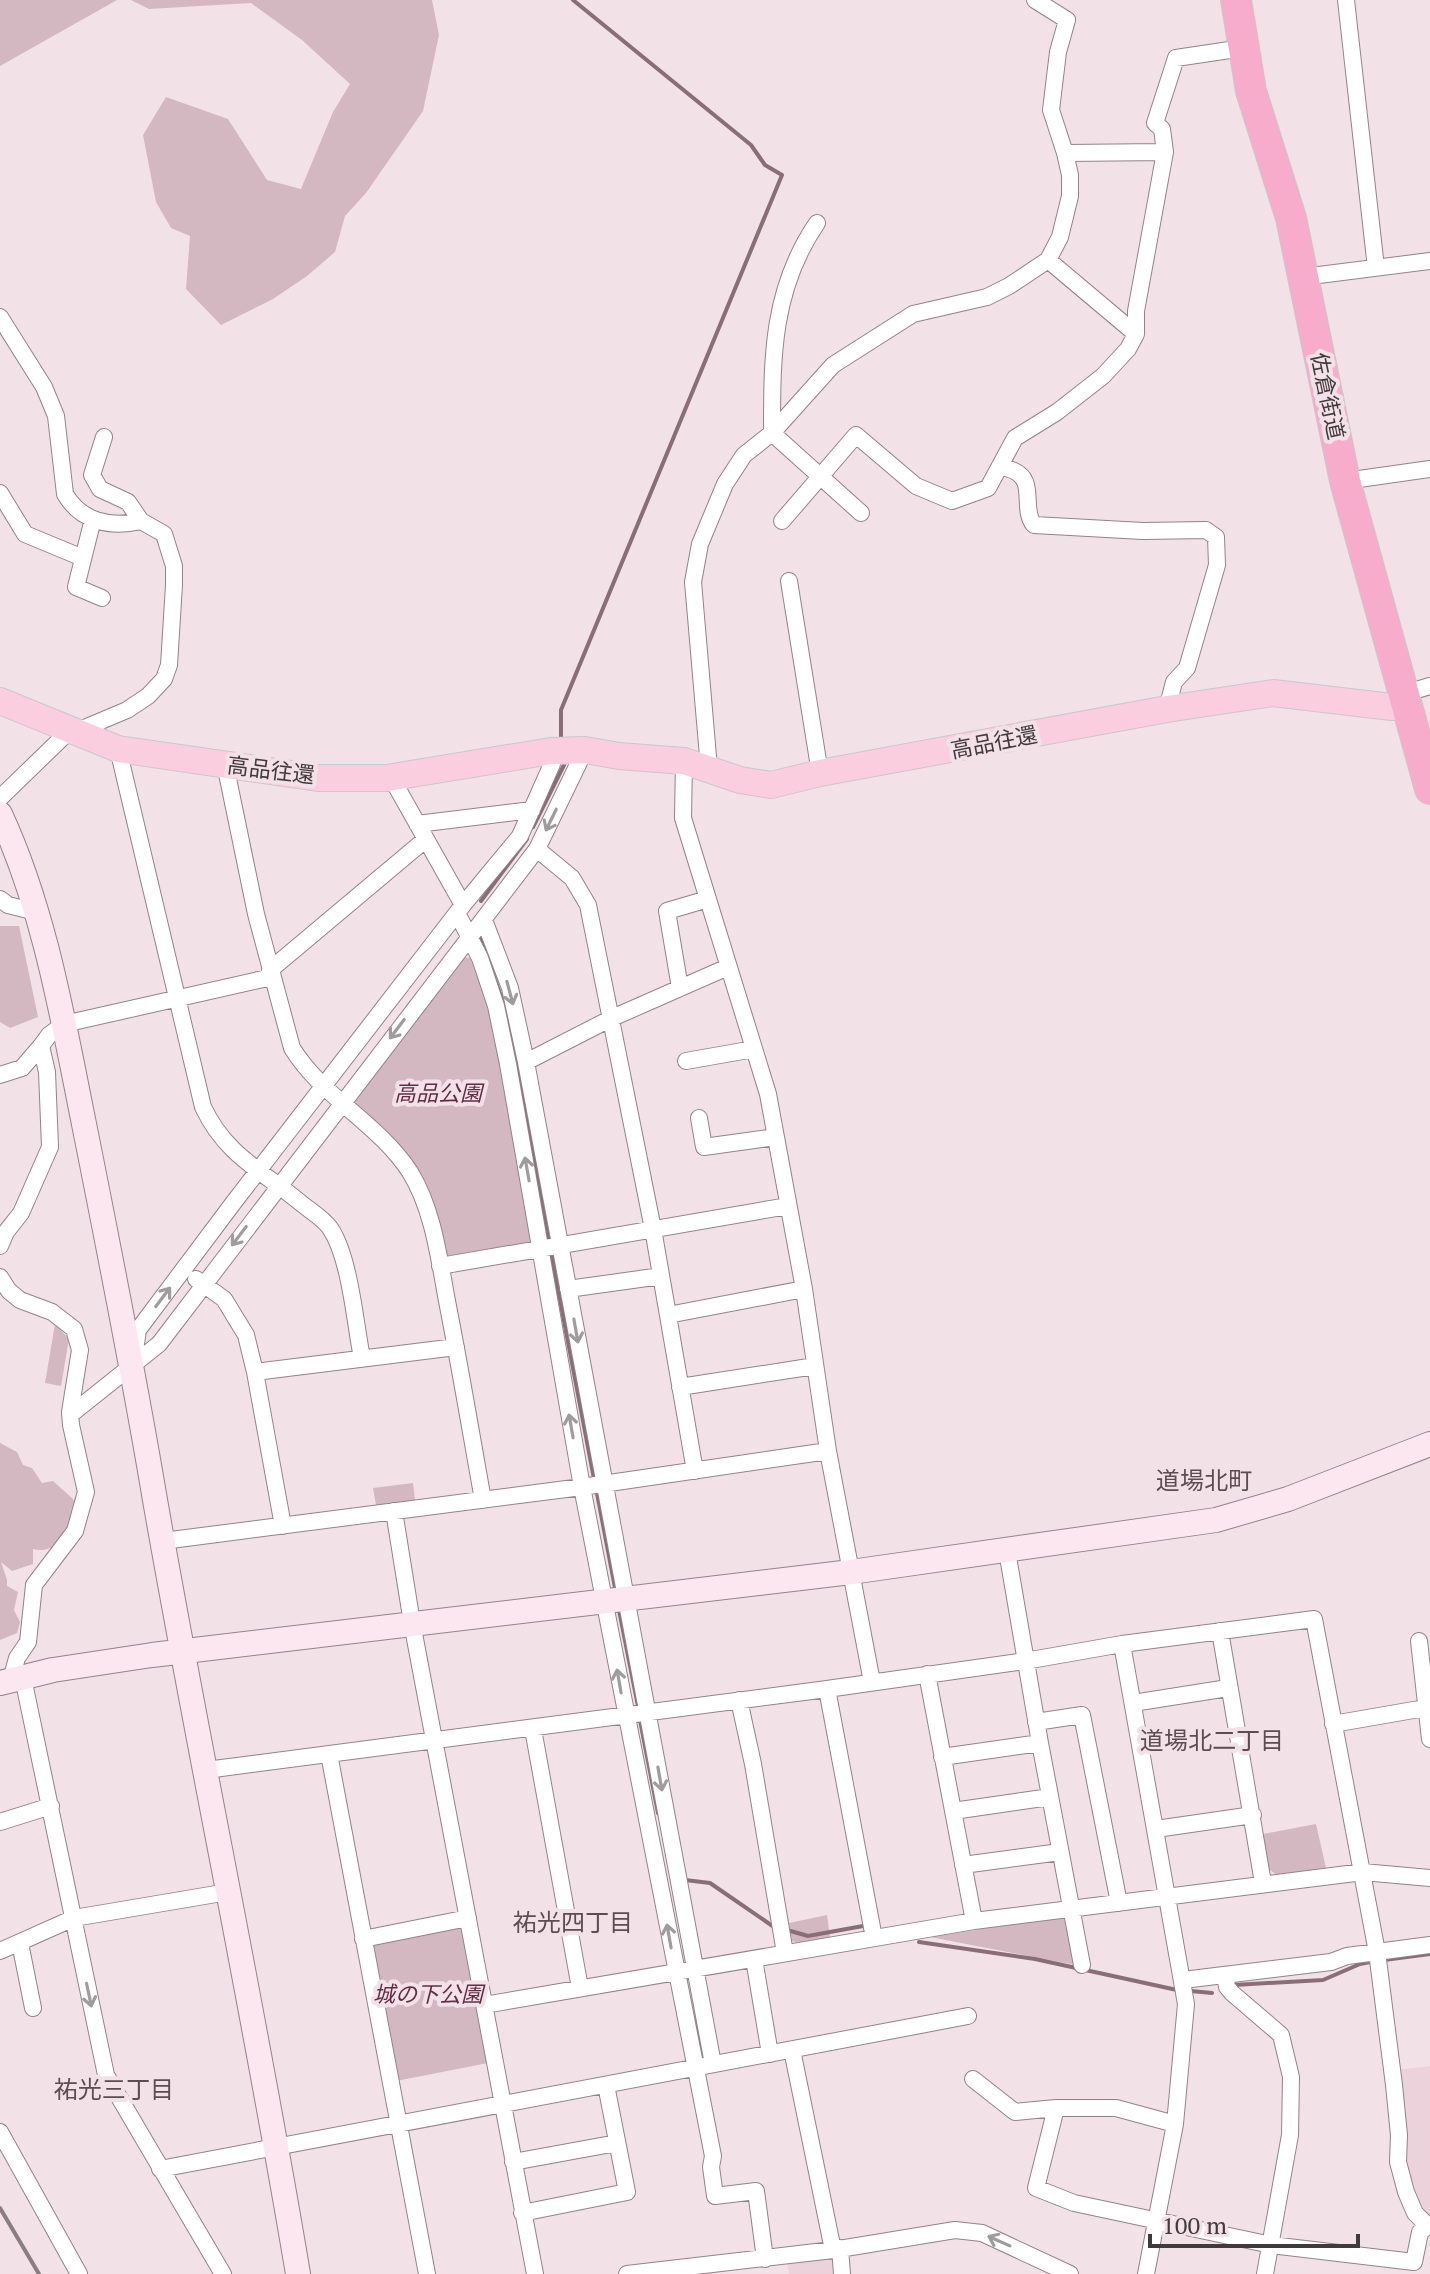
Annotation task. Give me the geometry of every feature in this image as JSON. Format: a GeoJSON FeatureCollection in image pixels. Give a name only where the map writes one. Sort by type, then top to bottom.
{"type":"FeatureCollection","features":[{"type":"Feature","properties":{"kind":"highway","name":"佐倉街道"},"geometry":{"type":"LineString","coordinates":[[1236,0],[1251,91],[1283,188],[1345,481],[1414,694],[1430,789]]}},
{"type":"Feature","properties":{"kind":"main road","name":"高品往還"},"geometry":{"type":"LineString","coordinates":[[585,750],[696,764],[740,780],[771,785],[820,773],[1167,709],[1286,693],[1392,707],[1414,694]]}},
{"type":"Feature","properties":{"kind":"main road","name":"高品往還"},"geometry":{"type":"LineString","coordinates":[[0,701],[118,749],[318,778],[391,777],[551,751]]}},
{"type":"Feature","properties":{"kind":"main road"},"geometry":{"type":"LineString","coordinates":[[551,751],[585,750]]}},
{"type":"Feature","properties":{"kind":"street"},"geometry":{"type":"LineString","coordinates":[[872,1682],[828,1451],[804,1289],[768,1094],[683,818],[696,764],[693,582],[700,544],[725,484],[744,455],[772,433],[833,365],[913,314],[987,297],[1048,260],[1067,217],[1070,175],[1051,110],[1058,52],[1067,20],[1035,0]]}},
{"type":"Feature","properties":{"kind":"street"},"geometry":{"type":"LineString","coordinates":[[1346,0],[1376,268]]}},
{"type":"Feature","properties":{"kind":"street"},"geometry":{"type":"LineString","coordinates":[[782,521],[856,435],[916,486],[952,501],[988,488],[1015,438],[1057,412],[1103,376],[1128,349],[1136,334],[1136,311],[1165,152],[1162,129],[1155,123],[1176,58],[1243,48]]}},
{"type":"Feature","properties":{"kind":"street"},"geometry":{"type":"LineString","coordinates":[[1065,153],[1165,152]]}},
{"type":"Feature","properties":{"kind":"street"},"geometry":{"type":"LineString","coordinates":[[817,223],[792,265],[783,296],[772,356],[772,433],[861,513]]}},
{"type":"Feature","properties":{"kind":"street"},"geometry":{"type":"LineString","coordinates":[[1048,260],[1136,334]]}},
{"type":"Feature","properties":{"kind":"street"},"geometry":{"type":"LineString","coordinates":[[1303,277],[1430,261]]}},
{"type":"Feature","properties":{"kind":"street"},"geometry":{"type":"LineString","coordinates":[[0,317],[44,387],[56,416],[65,494],[78,511],[93,519],[122,525],[141,521]]}},
{"type":"Feature","properties":{"kind":"street"},"geometry":{"type":"LineString","coordinates":[[0,798],[73,731],[127,710],[148,696],[164,679],[169,665],[174,566],[164,534],[141,521],[128,502],[100,489],[92,475],[104,437]]}},
{"type":"Feature","properties":{"kind":"street"},"geometry":{"type":"LineString","coordinates":[[1000,466],[1020,474],[1025,482],[1028,518],[1034,525],[1143,531],[1206,530],[1216,537],[1217,565],[1187,668],[1174,682],[1167,709]]}},
{"type":"Feature","properties":{"kind":"street"},"geometry":{"type":"LineString","coordinates":[[1345,481],[1430,469]]}},
{"type":"Feature","properties":{"kind":"street"},"geometry":{"type":"LineString","coordinates":[[0,493],[25,534],[83,558]]}},
{"type":"Feature","properties":{"kind":"street"},"geometry":{"type":"LineString","coordinates":[[93,519],[76,587],[102,598]]}},
{"type":"Feature","properties":{"kind":"street"},"geometry":{"type":"LineString","coordinates":[[789,581],[820,773]]}},
{"type":"Feature","properties":{"kind":"street"},"geometry":{"type":"LineString","coordinates":[[118,749],[203,1107],[213,1128],[227,1146],[330,1227],[343,1256],[362,1358]]}},
{"type":"Feature","properties":{"kind":"street"},"geometry":{"type":"LineString","coordinates":[[70,1415],[159,1344],[537,849],[585,750]]}},
{"type":"Feature","properties":{"kind":"street"},"geometry":{"type":"LineString","coordinates":[[133,1366],[138,1330],[460,909],[520,836],[552,764],[551,751]]}},
{"type":"Feature","properties":{"kind":"street"},"geometry":{"type":"LineString","coordinates":[[225,764],[271,974],[292,1048],[303,1067],[366,1123],[410,1173],[426,1206],[456,1347],[483,1500]]}},
{"type":"Feature","properties":{"kind":"street"},"geometry":{"type":"LineString","coordinates":[[391,777],[422,831],[480,958],[496,1006],[550,1247],[568,1289],[603,1484],[625,1714],[713,2156],[711,2167],[715,2196],[756,2191],[765,2259]]}},
{"type":"Feature","properties":{"kind":"street"},"geometry":{"type":"LineString","coordinates":[[0,1075],[22,1068],[49,1035],[64,1024],[271,974],[422,831],[532,810]]}},
{"type":"Feature","properties":{"kind":"street"},"geometry":{"type":"LineString","coordinates":[[0,814],[18,853],[36,912],[64,1024],[133,1366],[298,2274]]}},
{"type":"Feature","properties":{"kind":"street"},"geometry":{"type":"LineString","coordinates":[[537,849],[572,878],[588,905],[653,1229],[695,1471]]}},
{"type":"Feature","properties":{"kind":"street"},"geometry":{"type":"LineString","coordinates":[[0,899],[8,905],[36,912]]}},
{"type":"Feature","properties":{"kind":"street"},"geometry":{"type":"LineString","coordinates":[[680,988],[667,911],[708,899]]}},
{"type":"Feature","properties":{"kind":"street"},"geometry":{"type":"LineString","coordinates":[[484,920],[510,988],[526,1062],[582,1487],[648,1712],[713,2064]]}},
{"type":"Feature","properties":{"kind":"street"},"geometry":{"type":"LineString","coordinates":[[526,1062],[612,1018],[728,967]]}},
{"type":"Feature","properties":{"kind":"street"},"geometry":{"type":"LineString","coordinates":[[0,1246],[6,1232],[21,1213],[50,1147],[47,1072],[41,1046]]}},
{"type":"Feature","properties":{"kind":"street"},"geometry":{"type":"LineString","coordinates":[[686,1061],[754,1049]]}},
{"type":"Feature","properties":{"kind":"street"},"geometry":{"type":"LineString","coordinates":[[699,1118],[704,1147],[775,1137]]}},
{"type":"Feature","properties":{"kind":"street"},"geometry":{"type":"LineString","coordinates":[[440,1266],[788,1206]]}},
{"type":"Feature","properties":{"kind":"street"},"geometry":{"type":"LineString","coordinates":[[183,1271],[224,1299],[246,1335],[283,1526]]}},
{"type":"Feature","properties":{"kind":"street"},"geometry":{"type":"LineString","coordinates":[[568,1289],[661,1276]]}},
{"type":"Feature","properties":{"kind":"street"},"geometry":{"type":"LineString","coordinates":[[0,1277],[20,1300],[52,1312],[74,1329],[80,1350],[70,1415],[86,1492],[75,1531],[34,1585],[28,1642],[17,1658],[12,1680],[51,1806],[106,2075],[223,2274]]}},
{"type":"Feature","properties":{"kind":"street"},"geometry":{"type":"LineString","coordinates":[[668,1315],[804,1289]]}},
{"type":"Feature","properties":{"kind":"street"},"geometry":{"type":"LineString","coordinates":[[255,1372],[456,1347]]}},
{"type":"Feature","properties":{"kind":"street"},"geometry":{"type":"LineString","coordinates":[[680,1387],[815,1366]]}},
{"type":"Feature","properties":{"kind":"street"},"geometry":{"type":"LineString","coordinates":[[12,1680],[77,1666],[183,1651],[851,1572],[1216,1520],[1288,1499],[1430,1444]]}},
{"type":"Feature","properties":{"kind":"street"},"geometry":{"type":"LineString","coordinates":[[163,1541],[582,1487],[828,1451]]}},
{"type":"Feature","properties":{"kind":"street"},"geometry":{"type":"LineString","coordinates":[[394,1511],[412,1623],[535,2274]]}},
{"type":"Feature","properties":{"kind":"street"},"geometry":{"type":"LineString","coordinates":[[1007,1551],[1082,1965]]}},
{"type":"Feature","properties":{"kind":"street"},"geometry":{"type":"LineString","coordinates":[[206,1770],[827,1689],[1122,1644],[1314,1619],[1378,1959],[1399,2135],[1398,2162],[1415,2213],[1429,2226],[1420,2232],[1413,2268],[1271,2245],[1156,2221],[1074,2203],[1036,2188],[1056,2108]]}},
{"type":"Feature","properties":{"kind":"street"},"geometry":{"type":"LineString","coordinates":[[1220,1631],[1263,1883]]}},
{"type":"Feature","properties":{"kind":"street"},"geometry":{"type":"LineString","coordinates":[[1419,1641],[1430,1739]]}},
{"type":"Feature","properties":{"kind":"street"},"geometry":{"type":"LineString","coordinates":[[1122,1644],[1183,1980],[1186,2023],[1175,2124],[1146,2274]]}},
{"type":"Feature","properties":{"kind":"street"},"geometry":{"type":"LineString","coordinates":[[927,1674],[974,1921]]}},
{"type":"Feature","properties":{"kind":"street"},"geometry":{"type":"LineString","coordinates":[[1133,1703],[1228,1688]]}},
{"type":"Feature","properties":{"kind":"street"},"geometry":{"type":"LineString","coordinates":[[827,1689],[874,1938]]}},
{"type":"Feature","properties":{"kind":"street"},"geometry":{"type":"LineString","coordinates":[[739,1700],[785,1953]]}},
{"type":"Feature","properties":{"kind":"street"},"geometry":{"type":"LineString","coordinates":[[1333,1724],[1425,1708]]}},
{"type":"Feature","properties":{"kind":"street"},"geometry":{"type":"LineString","coordinates":[[1036,1722],[1082,1715],[1119,1903]]}},
{"type":"Feature","properties":{"kind":"street"},"geometry":{"type":"LineString","coordinates":[[533,1729],[580,1988]]}},
{"type":"Feature","properties":{"kind":"street"},"geometry":{"type":"LineString","coordinates":[[942,1757],[1040,1743]]}},
{"type":"Feature","properties":{"kind":"street"},"geometry":{"type":"LineString","coordinates":[[329,1754],[427,2274]]}},
{"type":"Feature","properties":{"kind":"street"},"geometry":{"type":"LineString","coordinates":[[953,1811],[1050,1797]]}},
{"type":"Feature","properties":{"kind":"street"},"geometry":{"type":"LineString","coordinates":[[0,1822],[51,1806]]}},
{"type":"Feature","properties":{"kind":"street"},"geometry":{"type":"LineString","coordinates":[[1156,1829],[1253,1815]]}},
{"type":"Feature","properties":{"kind":"street"},"geometry":{"type":"LineString","coordinates":[[963,1865],[1060,1852]]}},
{"type":"Feature","properties":{"kind":"street"},"geometry":{"type":"LineString","coordinates":[[484,2005],[974,1921],[1363,1872],[1430,1878]]}},
{"type":"Feature","properties":{"kind":"street"},"geometry":{"type":"LineString","coordinates":[[0,1951],[74,1918],[228,1892]]}},
{"type":"Feature","properties":{"kind":"street"},"geometry":{"type":"LineString","coordinates":[[363,1939],[468,1918]]}},
{"type":"Feature","properties":{"kind":"street"},"geometry":{"type":"LineString","coordinates":[[20,1943],[33,2008]]}},
{"type":"Feature","properties":{"kind":"street"},"geometry":{"type":"LineString","coordinates":[[1183,1980],[1331,1962],[1347,1956],[1378,1959],[1430,1945]]}},
{"type":"Feature","properties":{"kind":"street"},"geometry":{"type":"LineString","coordinates":[[754,1959],[770,2054]]}},
{"type":"Feature","properties":{"kind":"street"},"geometry":{"type":"LineString","coordinates":[[1225,1976],[1232,1993],[1281,2035],[1291,2077],[1290,2135],[1265,2274]]}},
{"type":"Feature","properties":{"kind":"street"},"geometry":{"type":"LineString","coordinates":[[160,2169],[968,2016]]}},
{"type":"Feature","properties":{"kind":"street"},"geometry":{"type":"LineString","coordinates":[[792,2050],[820,2177],[821,2199],[842,2274]]}},
{"type":"Feature","properties":{"kind":"street"},"geometry":{"type":"LineString","coordinates":[[973,2079],[1015,2112],[1116,2108],[1175,2124]]}},
{"type":"Feature","properties":{"kind":"street"},"geometry":{"type":"LineString","coordinates":[[522,2213],[627,2192],[606,2085]]}},
{"type":"Feature","properties":{"kind":"street"},"geometry":{"type":"LineString","coordinates":[[0,2132],[79,2274]]}},
{"type":"Feature","properties":{"kind":"street"},"geometry":{"type":"LineString","coordinates":[[513,2162],[617,2143]]}},
{"type":"Feature","properties":{"kind":"street"},"geometry":{"type":"LineString","coordinates":[[627,2274],[765,2259],[967,2230],[982,2233],[1070,2274]]}},
{"type":"Feature","properties":{"kind":"shaded area"},"geometry":{"type":"Polygon","coordinates":[[[1430,2066],[1430,2218],[1410,2196],[1397,2070],[1430,2066]]]}},
{"type":"Feature","properties":{"kind":"shaded area"},"geometry":{"type":"Polygon","coordinates":[[[832,2254],[838,2274],[789,2274],[787,2259],[832,2254]]]}},
{"type":"Feature","properties":{"kind":"green space"},"geometry":{"type":"Polygon","coordinates":[[[0,0],[117,0],[0,66],[0,0]]]}},
{"type":"Feature","properties":{"kind":"green space"},"geometry":{"type":"Polygon","coordinates":[[[131,0],[432,0],[439,35],[423,111],[366,193],[345,216],[335,252],[273,299],[221,325],[186,289],[190,236],[171,228],[156,202],[143,135],[166,97],[228,119],[267,180],[301,189],[333,112],[350,84],[302,40],[251,3],[149,9],[131,0]]]}},
{"type":"Feature","properties":{"kind":"green space"},"geometry":{"type":"Polygon","coordinates":[[[0,926],[19,926],[38,1017],[10,1028],[0,1022],[0,926]]]}},
{"type":"Feature","properties":{"kind":"green space","name":"高品公園"},"geometry":{"type":"Polygon","coordinates":[[[459,957],[474,958],[490,1007],[534,1245],[445,1259],[431,1203],[349,1101],[459,957]]]}},
{"type":"Feature","properties":{"kind":"green space"},"geometry":{"type":"Polygon","coordinates":[[[55,1324],[69,1339],[61,1386],[45,1383],[55,1324]]]}},
{"type":"Feature","properties":{"kind":"green space"},"geometry":{"type":"Polygon","coordinates":[[[0,1443],[17,1452],[23,1465],[32,1468],[42,1483],[53,1481],[73,1499],[77,1507],[56,1544],[42,1550],[33,1549],[33,1564],[12,1571],[1,1562],[7,1586],[18,1592],[14,1610],[20,1622],[17,1633],[0,1640],[0,1443]]]}},
{"type":"Feature","properties":{"kind":"green space"},"geometry":{"type":"Polygon","coordinates":[[[413,1483],[415,1500],[376,1505],[373,1488],[413,1483]]]}},
{"type":"Feature","properties":{"kind":"green space"},"geometry":{"type":"Polygon","coordinates":[[[1316,1824],[1326,1868],[1277,1875],[1267,1868],[1263,1834],[1316,1824]]]}},
{"type":"Feature","properties":{"kind":"green space"},"geometry":{"type":"Polygon","coordinates":[[[827,1915],[830,1937],[799,1943],[792,1941],[789,1923],[827,1915]]]}},
{"type":"Feature","properties":{"kind":"green space"},"geometry":{"type":"Polygon","coordinates":[[[1061,1917],[1068,1923],[1076,1965],[930,1937],[1061,1917]]]}},
{"type":"Feature","properties":{"kind":"green space","name":"城の下公園"},"geometry":{"type":"Polygon","coordinates":[[[464,1925],[488,2063],[396,2081],[371,1945],[464,1925]]]}},
{"type":"Feature","properties":{"kind":"waterway"},"geometry":{"type":"LineString","coordinates":[[561,743],[561,710],[782,175],[765,165],[751,145],[573,0]]}},
{"type":"Feature","properties":{"kind":"waterway"},"geometry":{"type":"LineString","coordinates":[[533,827],[564,765],[563,759]]}},
{"type":"Feature","properties":{"kind":"waterway"},"geometry":{"type":"LineString","coordinates":[[481,901],[527,839]]}},
{"type":"Feature","properties":{"kind":"waterway"},"geometry":{"type":"LineString","coordinates":[[480,938],[508,1016],[549,1243]]}},
{"type":"Feature","properties":{"kind":"waterway"},"geometry":{"type":"LineString","coordinates":[[551,1252],[594,1479]]}},
{"type":"Feature","properties":{"kind":"waterway"},"geometry":{"type":"LineString","coordinates":[[596,1488],[616,1593]]}},
{"type":"Feature","properties":{"kind":"waterway"},"geometry":{"type":"LineString","coordinates":[[619,1610],[639,1711]]}},
{"type":"Feature","properties":{"kind":"waterway"},"geometry":{"type":"LineString","coordinates":[[640,1720],[658,1813]]}},
{"type":"Feature","properties":{"kind":"waterway"},"geometry":{"type":"LineString","coordinates":[[685,1880],[710,1883],[774,1927]]}},
{"type":"Feature","properties":{"kind":"waterway"},"geometry":{"type":"LineString","coordinates":[[787,1930],[808,1936],[863,1926]]}},
{"type":"Feature","properties":{"kind":"waterway"},"geometry":{"type":"LineString","coordinates":[[919,1942],[1035,1959],[1177,1990]]}},
{"type":"Feature","properties":{"kind":"waterway"},"geometry":{"type":"LineString","coordinates":[[1384,1960],[1430,1954]]}},
{"type":"Feature","properties":{"kind":"waterway"},"geometry":{"type":"LineString","coordinates":[[1234,1985],[1323,1980],[1360,1964],[1376,1961]]}},
{"type":"Feature","properties":{"kind":"waterway"},"geometry":{"type":"LineString","coordinates":[[1191,1991],[1212,1993]]}},
{"type":"Feature","properties":{"kind":"railway"},"geometry":{"type":"LineString","coordinates":[[0,2208],[39,2274]]}},
{"type":"Feature","properties":{"kind":"district","name":"道場北町"},"geometry":{"type":"Point","coordinates":[1204,1481]}},
{"type":"Feature","properties":{"kind":"district","name":"道場北二丁目"},"geometry":{"type":"Point","coordinates":[1212,1741]}},
{"type":"Feature","properties":{"kind":"district","name":"祐光四丁目"},"geometry":{"type":"Point","coordinates":[573,1923]}},
{"type":"Feature","properties":{"kind":"district","name":"祐光三丁目"},"geometry":{"type":"Point","coordinates":[114,2090]}}]}
